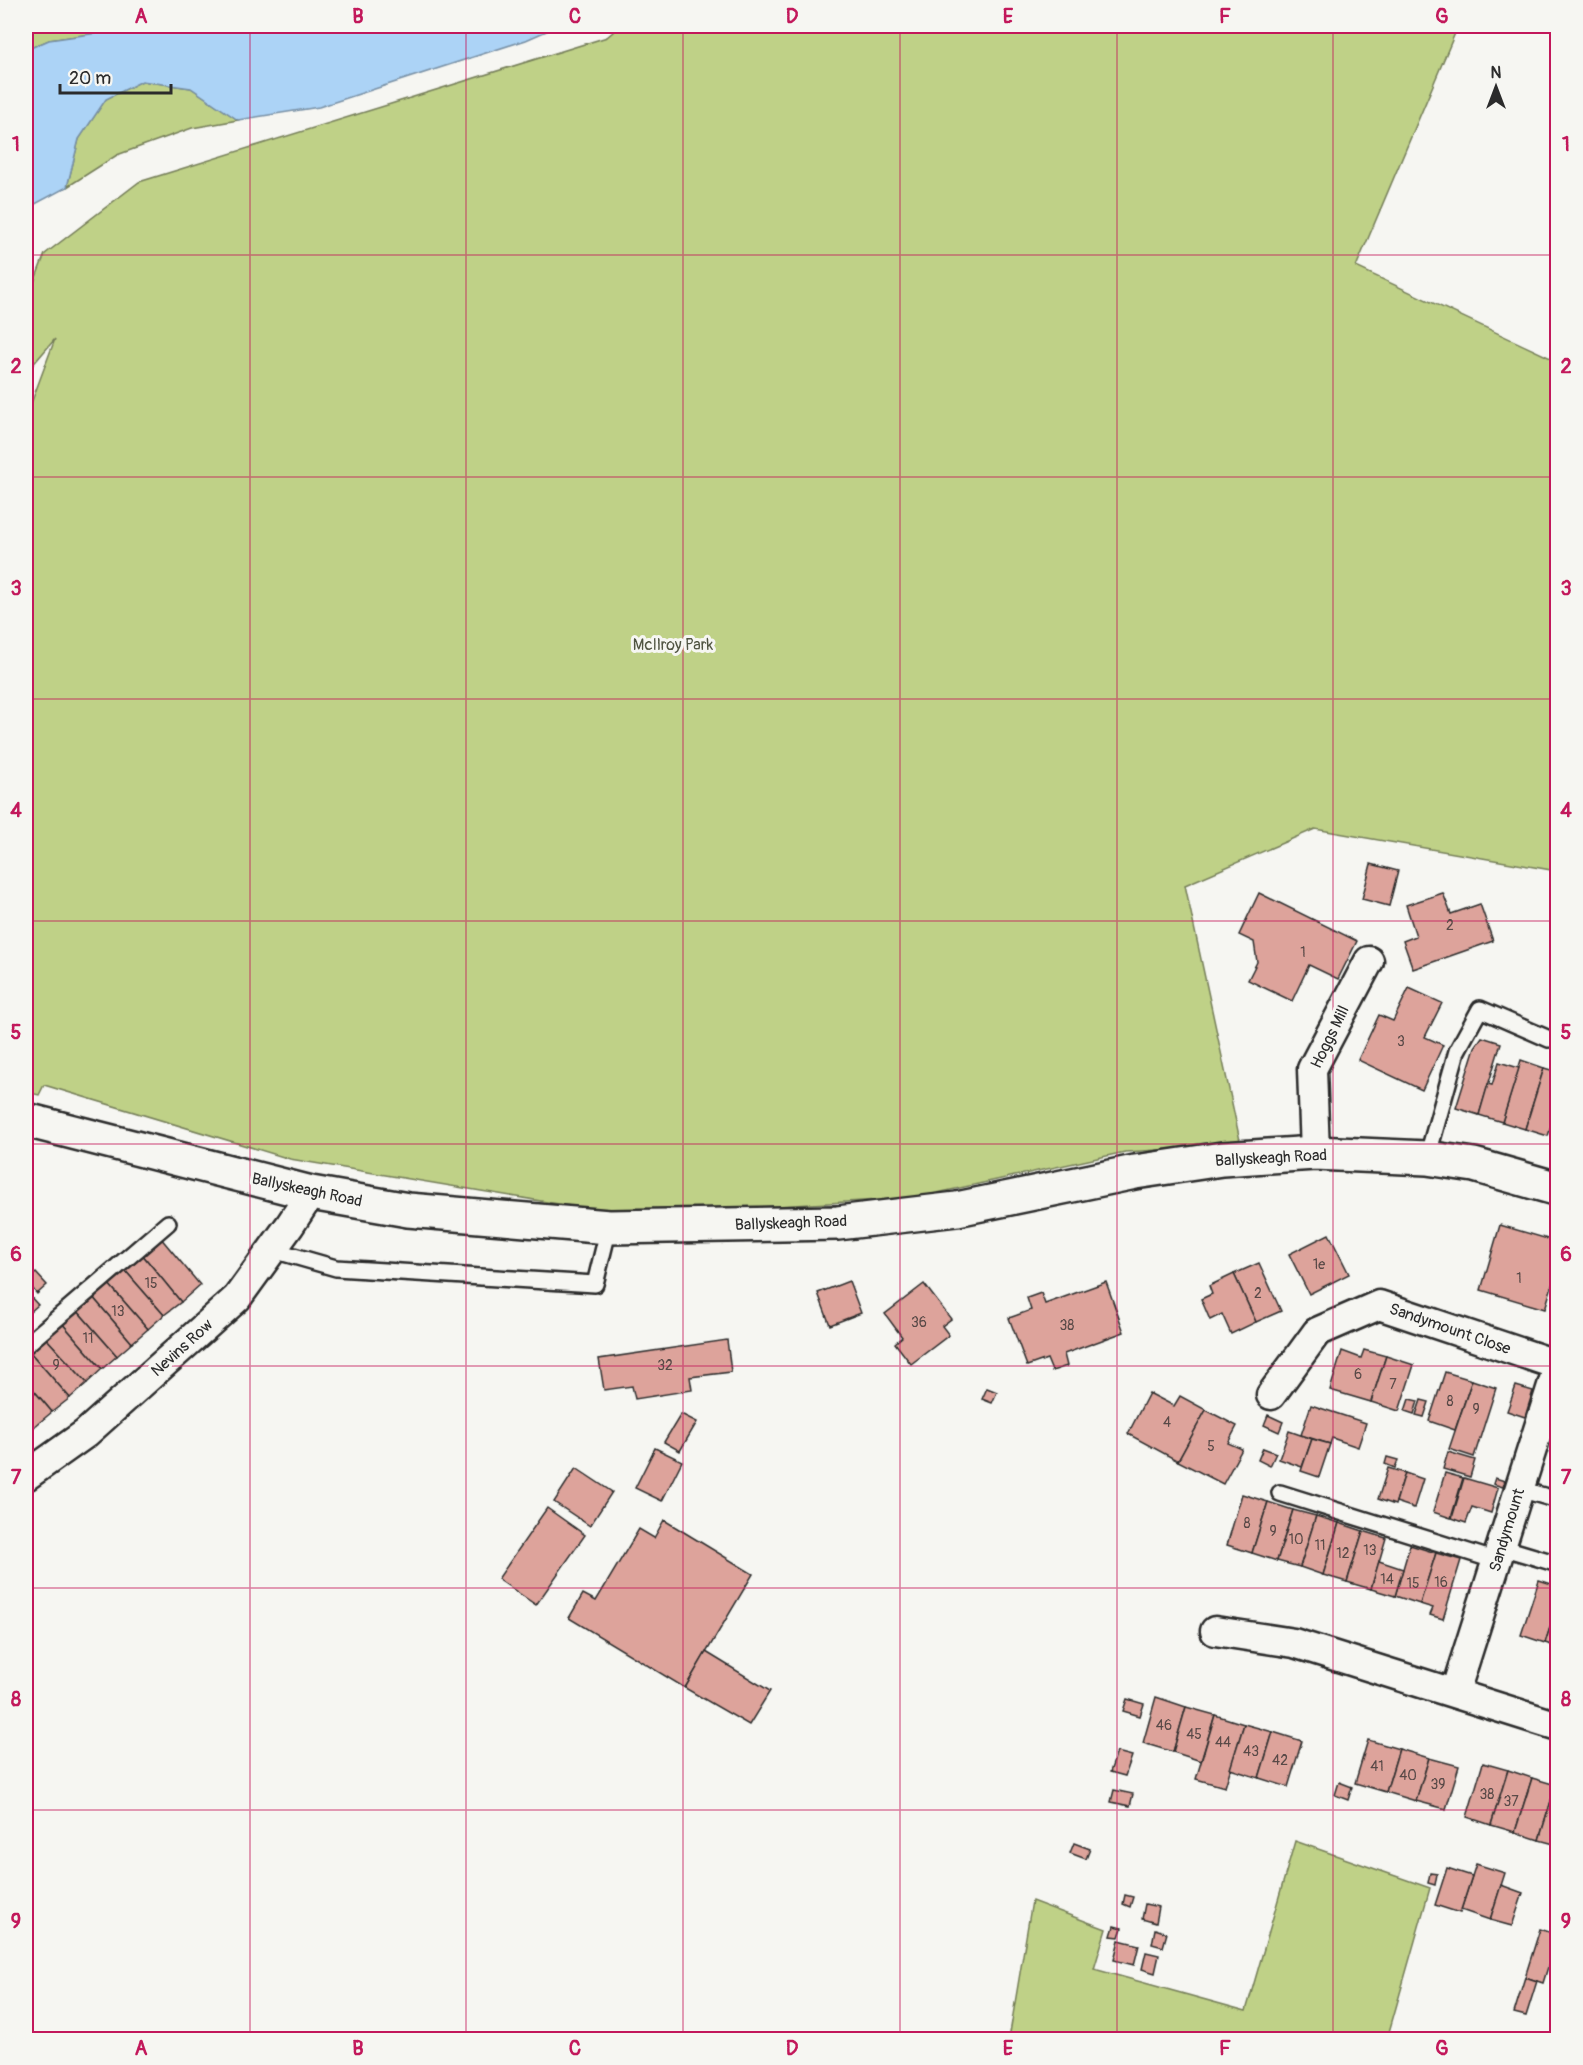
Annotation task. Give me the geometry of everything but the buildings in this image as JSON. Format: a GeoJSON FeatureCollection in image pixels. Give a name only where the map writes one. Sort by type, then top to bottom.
{"type":"FeatureCollection","features":[{"type":"Feature","properties":{"kind":"main road","name":"Ballyskeagh Road"},"geometry":{"type":"LineString","coordinates":[[26,1120],[311,1193],[408,1210],[609,1227],[838,1223],[957,1209],[1135,1172],[1222,1159],[1315,1153],[1427,1158],[1474,1166],[1557,1189]]}},
{"type":"Feature","properties":{"kind":"street","name":"Hoggs Mill"},"geometry":{"type":"LineString","coordinates":[[1315,1153],[1312,1070],[1369,961]]}},
{"type":"Feature","properties":{"kind":"street","name":"Nevins Row"},"geometry":{"type":"LineString","coordinates":[[26,1476],[86,1434],[237,1298],[311,1193]]}},
{"type":"Feature","properties":{"kind":"street","name":"Sandymount Close"},"geometry":{"type":"LineString","coordinates":[[1271,1395],[1317,1332],[1378,1305],[1557,1366]]}},
{"type":"Feature","properties":{"kind":"street","name":"Sandymount"},"geometry":{"type":"LineString","coordinates":[[1455,1692],[1557,1366]]}},
{"type":"Feature","properties":{"kind":"street"},"geometry":{"type":"LineString","coordinates":[[1215,1631],[1294,1643],[1557,1726]]}},
{"type":"Feature","properties":{"kind":"lane"},"geometry":{"type":"LineString","coordinates":[[1427,1158],[1457,1051],[1480,1009],[1549,1039]]}},
{"type":"Feature","properties":{"kind":"lane"},"geometry":{"type":"LineString","coordinates":[[26,1345],[168,1223]]}},
{"type":"Feature","properties":{"kind":"lane"},"geometry":{"type":"LineString","coordinates":[[273,1250],[336,1268],[595,1284],[609,1227]]}},
{"type":"Feature","properties":{"kind":"lane"},"geometry":{"type":"LineString","coordinates":[[1519,1489],[1557,1500]]}},
{"type":"Feature","properties":{"kind":"lane"},"geometry":{"type":"LineString","coordinates":[[1280,1493],[1499,1554],[1557,1564]]}},
{"type":"Feature","properties":{"kind":"green space"},"geometry":{"type":"Polygon","coordinates":[[[26,26],[147,26],[49,40],[26,50],[26,26]]]}},
{"type":"Feature","properties":{"kind":"green space","name":"McIlroy Park"},"geometry":{"type":"Polygon","coordinates":[[[620,26],[1458,26],[1356,267],[1557,361],[1557,871],[1315,829],[1185,885],[1241,1145],[1125,1152],[914,1198],[624,1215],[290,1159],[44,1085],[39,1095],[26,1092],[26,410],[29,409],[55,339],[30,368],[26,369],[26,303],[45,254],[139,182],[607,37],[620,26]]]}},
{"type":"Feature","properties":{"kind":"green space"},"geometry":{"type":"Polygon","coordinates":[[[142,81],[191,88],[238,120],[192,128],[117,155],[67,187],[79,139],[106,99],[142,81]]]}},
{"type":"Feature","properties":{"kind":"green space"},"geometry":{"type":"Polygon","coordinates":[[[1295,1841],[1430,1888],[1387,2039],[1009,2039],[1032,1901],[1106,1929],[1094,1969],[1246,2011],[1295,1841]]]}},
{"type":"Feature","properties":{"kind":"water"},"geometry":{"type":"Polygon","coordinates":[[[147,26],[558,26],[526,40],[319,107],[238,120],[191,88],[142,81],[106,99],[79,139],[67,187],[26,209],[26,50],[49,40],[147,26]]]}}]}
